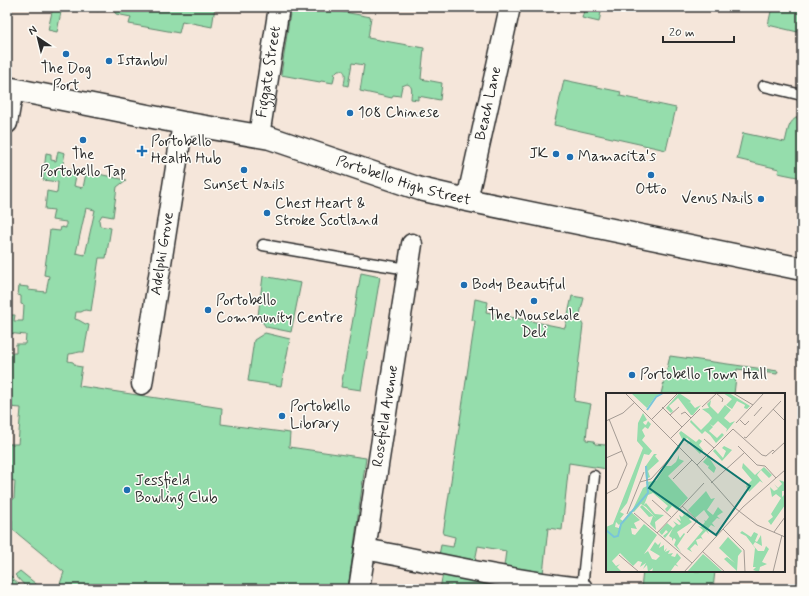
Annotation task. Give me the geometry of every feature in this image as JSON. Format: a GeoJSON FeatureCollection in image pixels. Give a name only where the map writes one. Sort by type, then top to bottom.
{"type":"FeatureCollection","features":[{"type":"Feature","properties":{"kind":"main road","name":"Portobello High Street"},"geometry":{"type":"LineString","coordinates":[[10,88],[183,123],[259,136],[288,144],[420,189],[467,200],[802,268]]}},
{"type":"Feature","properties":{"kind":"street","name":"Figgate Street"},"geometry":{"type":"LineString","coordinates":[[259,136],[278,7]]}},
{"type":"Feature","properties":{"kind":"street","name":"Beach Lane"},"geometry":{"type":"LineString","coordinates":[[467,200],[510,7]]}},
{"type":"Feature","properties":{"kind":"street"},"geometry":{"type":"LineString","coordinates":[[7,123],[10,88]]}},
{"type":"Feature","properties":{"kind":"street","name":"Adelphi Grove"},"geometry":{"type":"LineString","coordinates":[[142,384],[183,123]]}},
{"type":"Feature","properties":{"kind":"street","name":"Rosefield Avenue"},"geometry":{"type":"LineString","coordinates":[[359,589],[412,244]]}},
{"type":"Feature","properties":{"kind":"street"},"geometry":{"type":"LineString","coordinates":[[365,549],[550,587],[574,588]]}},
{"type":"Feature","properties":{"kind":"lane"},"geometry":{"type":"LineString","coordinates":[[764,86],[802,95]]}},
{"type":"Feature","properties":{"kind":"lane"},"geometry":{"type":"LineString","coordinates":[[264,245],[408,269]]}},
{"type":"Feature","properties":{"kind":"lane"},"geometry":{"type":"LineString","coordinates":[[574,588],[594,476]]}},
{"type":"Feature","properties":{"kind":"green space"},"geometry":{"type":"Polygon","coordinates":[[[53,7],[62,7],[57,32],[48,30],[53,7]]]}},
{"type":"Feature","properties":{"kind":"green space"},"geometry":{"type":"Polygon","coordinates":[[[81,7],[215,7],[212,27],[182,21],[179,33],[129,24],[131,17],[116,14],[108,8],[103,8],[98,11],[81,7]]]}},
{"type":"Feature","properties":{"kind":"green space"},"geometry":{"type":"Polygon","coordinates":[[[291,7],[316,7],[371,17],[368,38],[424,48],[421,79],[442,83],[440,100],[418,96],[418,100],[411,99],[411,86],[407,84],[402,86],[400,96],[393,95],[392,98],[360,91],[364,65],[352,63],[348,86],[344,85],[345,72],[341,70],[338,70],[335,73],[333,83],[281,75],[291,7]]]}},
{"type":"Feature","properties":{"kind":"green space"},"geometry":{"type":"Polygon","coordinates":[[[585,7],[602,7],[599,22],[582,18],[585,7]]]}},
{"type":"Feature","properties":{"kind":"green space"},"geometry":{"type":"Polygon","coordinates":[[[772,7],[802,7],[802,33],[768,25],[772,7]]]}},
{"type":"Feature","properties":{"kind":"green space"},"geometry":{"type":"Polygon","coordinates":[[[564,80],[621,92],[620,96],[676,108],[666,150],[554,125],[564,80]]]}},
{"type":"Feature","properties":{"kind":"green space"},"geometry":{"type":"Polygon","coordinates":[[[802,116],[802,178],[778,173],[779,169],[737,159],[743,133],[785,142],[791,122],[797,117],[802,116]]]}},
{"type":"Feature","properties":{"kind":"green space"},"geometry":{"type":"Polygon","coordinates":[[[58,151],[65,153],[62,168],[77,171],[74,186],[83,188],[86,173],[93,175],[94,173],[126,180],[117,187],[113,217],[102,215],[99,220],[100,226],[111,228],[106,258],[99,258],[91,311],[85,310],[76,312],[75,319],[89,325],[84,352],[69,354],[68,361],[73,362],[76,366],[82,367],[79,386],[222,408],[221,424],[290,433],[289,447],[366,458],[348,589],[51,589],[60,584],[64,572],[12,529],[12,520],[7,520],[7,499],[14,499],[15,481],[7,480],[8,444],[18,444],[21,408],[9,407],[9,395],[7,394],[7,353],[16,353],[16,344],[25,344],[26,335],[7,333],[7,315],[15,315],[14,321],[23,321],[24,305],[21,304],[21,296],[18,295],[19,286],[28,287],[28,290],[46,292],[49,276],[44,275],[50,230],[60,231],[61,227],[66,228],[66,222],[52,220],[54,210],[45,209],[47,191],[57,193],[58,182],[43,180],[46,153],[51,154],[51,160],[56,161],[58,151]],[[86,208],[76,253],[85,255],[95,210],[86,208]]]}},
{"type":"Feature","properties":{"kind":"green space"},"geometry":{"type":"Polygon","coordinates":[[[361,273],[380,277],[361,390],[341,387],[361,273]]]}},
{"type":"Feature","properties":{"kind":"green space"},"geometry":{"type":"Polygon","coordinates":[[[263,276],[301,283],[291,332],[266,327],[258,316],[263,276]]]}},
{"type":"Feature","properties":{"kind":"green space"},"geometry":{"type":"Polygon","coordinates":[[[572,296],[584,298],[579,318],[583,325],[574,401],[591,404],[586,440],[594,441],[595,444],[606,444],[606,469],[569,463],[562,530],[548,528],[543,574],[504,566],[506,551],[478,546],[475,561],[439,555],[441,545],[453,547],[455,537],[443,534],[475,321],[472,320],[475,299],[488,302],[486,312],[565,328],[572,296]]]}},
{"type":"Feature","properties":{"kind":"green space"},"geometry":{"type":"Polygon","coordinates":[[[265,333],[290,339],[281,386],[248,381],[254,340],[265,333]]]}},
{"type":"Feature","properties":{"kind":"green space"},"geometry":{"type":"Polygon","coordinates":[[[670,356],[778,371],[777,374],[737,369],[734,393],[661,393],[670,356]]]}},
{"type":"Feature","properties":{"kind":"green space"},"geometry":{"type":"Polygon","coordinates":[[[20,571],[41,588],[28,589],[15,575],[20,571]]]}},
{"type":"Feature","properties":{"kind":"green space"},"geometry":{"type":"Polygon","coordinates":[[[7,572],[23,589],[7,589],[7,572]]]}},
{"type":"Feature","properties":{"kind":"green space"},"geometry":{"type":"Polygon","coordinates":[[[643,572],[715,572],[713,589],[641,589],[643,572]]]}},
{"type":"Feature","properties":{"kind":"green space"},"geometry":{"type":"Polygon","coordinates":[[[443,573],[505,583],[504,589],[451,589],[451,586],[446,585],[445,589],[440,589],[443,573]]]}},
{"type":"Feature","properties":{"kind":"place","name":"The Dog Port"},"geometry":{"type":"Point","coordinates":[66,54]}},
{"type":"Feature","properties":{"kind":"place","name":"Istanbul"},"geometry":{"type":"Point","coordinates":[109,61]}},
{"type":"Feature","properties":{"kind":"place","name":"108 Chinese"},"geometry":{"type":"Point","coordinates":[350,113]}},
{"type":"Feature","properties":{"kind":"place","name":"The Portobello Tap"},"geometry":{"type":"Point","coordinates":[83,140]}},
{"type":"Feature","properties":{"kind":"place","name":"Portobello Health Hub"},"geometry":{"type":"Point","coordinates":[142,151]}},
{"type":"Feature","properties":{"kind":"place","name":"JK"},"geometry":{"type":"Point","coordinates":[556,154]}},
{"type":"Feature","properties":{"kind":"place","name":"Mamacita's"},"geometry":{"type":"Point","coordinates":[570,157]}},
{"type":"Feature","properties":{"kind":"place","name":"Sunset Nails"},"geometry":{"type":"Point","coordinates":[244,170]}},
{"type":"Feature","properties":{"kind":"place","name":"Otto"},"geometry":{"type":"Point","coordinates":[651,175]}},
{"type":"Feature","properties":{"kind":"place","name":"Venus Nails"},"geometry":{"type":"Point","coordinates":[761,199]}},
{"type":"Feature","properties":{"kind":"place","name":"Chest Heart & Stroke Scotland"},"geometry":{"type":"Point","coordinates":[267,213]}},
{"type":"Feature","properties":{"kind":"place","name":"Body Beautiful"},"geometry":{"type":"Point","coordinates":[464,285]}},
{"type":"Feature","properties":{"kind":"place","name":"The Mousehole Deli"},"geometry":{"type":"Point","coordinates":[534,301]}},
{"type":"Feature","properties":{"kind":"place","name":"Portobello Community Centre"},"geometry":{"type":"Point","coordinates":[208,310]}},
{"type":"Feature","properties":{"kind":"place","name":"Portobello Town Hall"},"geometry":{"type":"Point","coordinates":[632,375]}},
{"type":"Feature","properties":{"kind":"place","name":"Portobello Library"},"geometry":{"type":"Point","coordinates":[282,416]}},
{"type":"Feature","properties":{"kind":"place","name":"Jessfield Bowling Club"},"geometry":{"type":"Point","coordinates":[127,490]}}]}
